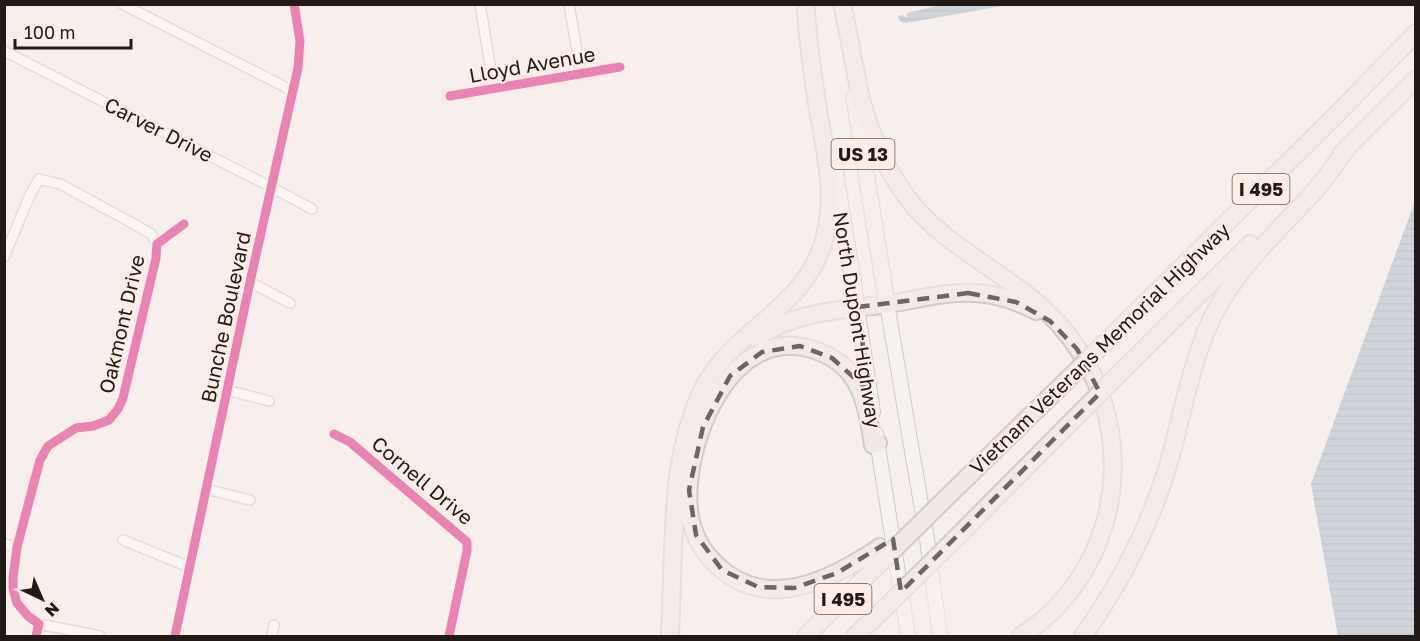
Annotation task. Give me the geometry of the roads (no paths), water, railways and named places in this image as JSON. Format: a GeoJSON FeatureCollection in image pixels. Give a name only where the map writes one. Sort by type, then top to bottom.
{"type":"FeatureCollection","features":[{"type":"Feature","properties":{"kind":"highway","name":"North Dupont Highway"},"geometry":{"type":"LineString","coordinates":[[841,4],[888,304]]}},
{"type":"Feature","properties":{"kind":"highway"},"geometry":{"type":"LineString","coordinates":[[841,4],[867,118],[884,159],[902,190],[918,211],[937,229],[1040,306],[1056,321],[1082,356],[1092,375],[1109,422],[1114,461],[1113,479],[1111,499],[1100,539],[1070,592],[1050,614],[1022,636]]}},
{"type":"Feature","properties":{"kind":"highway","name":"North Dupont Highway"},"geometry":{"type":"LineString","coordinates":[[805,7],[815,50],[857,307]]}},
{"type":"Feature","properties":{"kind":"highway"},"geometry":{"type":"LineString","coordinates":[[670,636],[679,462],[702,389],[719,364],[800,288],[814,266],[824,239],[830,210],[830,190],[809,52],[805,7]]}},
{"type":"Feature","properties":{"kind":"highway","name":"Vietnam Veterans Memorial Highway"},"geometry":{"type":"LineString","coordinates":[[881,555],[938,506],[1331,120],[1416,33]]}},
{"type":"Feature","properties":{"kind":"highway","name":"Vietnam Veterans Memorial Highway"},"geometry":{"type":"LineString","coordinates":[[855,636],[1416,79]]}},
{"type":"Feature","properties":{"kind":"highway"},"geometry":{"type":"LineString","coordinates":[[1083,636],[1116,585],[1145,528],[1167,468],[1197,355],[1221,301],[1254,255],[1313,193],[1347,148]]}},
{"type":"Feature","properties":{"kind":"highway"},"geometry":{"type":"LineString","coordinates":[[696,405],[722,368],[762,334],[801,317],[857,307],[961,293],[993,295],[1040,313],[1071,340]]}},
{"type":"Feature","properties":{"kind":"highway"},"geometry":{"type":"LineString","coordinates":[[878,443],[873,445],[867,407],[860,388],[843,366],[826,354],[807,347],[787,346],[768,350],[751,357],[740,366],[726,381],[714,401],[697,445],[691,475],[689,504],[696,535],[709,558],[728,574],[746,584],[779,589],[794,588],[810,584],[881,555]]}},
{"type":"Feature","properties":{"kind":"highway","name":"I 495"},"geometry":{"type":"LineString","coordinates":[[806,636],[881,555]]}},
{"type":"Feature","properties":{"kind":"main road","name":"North Dupont Highway"},"geometry":{"type":"LineString","coordinates":[[888,304],[927,539],[940,636]]}},
{"type":"Feature","properties":{"kind":"main road","name":"North Dupont Highway"},"geometry":{"type":"LineString","coordinates":[[857,307],[908,636]]}},
{"type":"Feature","properties":{"kind":"street"},"geometry":{"type":"LineString","coordinates":[[122,4],[293,91]]}},
{"type":"Feature","properties":{"kind":"street","name":"Bunche Boulevard"},"geometry":{"type":"LineString","coordinates":[[175,636],[298,69],[300,41],[294,4]]}},
{"type":"Feature","properties":{"kind":"street"},"geometry":{"type":"LineString","coordinates":[[480,4],[494,89]]}},
{"type":"Feature","properties":{"kind":"street"},"geometry":{"type":"LineString","coordinates":[[569,4],[581,74]]}},
{"type":"Feature","properties":{"kind":"street","name":"Carver Drive"},"geometry":{"type":"LineString","coordinates":[[4,51],[312,209]]}},
{"type":"Feature","properties":{"kind":"street","name":"Lloyd Avenue"},"geometry":{"type":"LineString","coordinates":[[450,96],[620,67]]}},
{"type":"Feature","properties":{"kind":"street"},"geometry":{"type":"LineString","coordinates":[[4,257],[39,179],[60,184],[134,224],[151,234],[157,244]]}},
{"type":"Feature","properties":{"kind":"street","name":"Oakmont Drive"},"geometry":{"type":"LineString","coordinates":[[39,624],[28,616],[17,603],[13,590],[13,578],[17,547],[39,460],[48,446],[76,428],[93,426],[109,420],[118,409],[123,398],[156,258],[157,244],[184,224]]}},
{"type":"Feature","properties":{"kind":"street"},"geometry":{"type":"LineString","coordinates":[[250,282],[290,303]]}},
{"type":"Feature","properties":{"kind":"street"},"geometry":{"type":"LineString","coordinates":[[227,390],[269,401]]}},
{"type":"Feature","properties":{"kind":"street","name":"Cornell Drive"},"geometry":{"type":"LineString","coordinates":[[334,434],[350,442],[467,542],[449,636]]}},
{"type":"Feature","properties":{"kind":"street"},"geometry":{"type":"LineString","coordinates":[[206,489],[250,500]]}},
{"type":"Feature","properties":{"kind":"street"},"geometry":{"type":"LineString","coordinates":[[123,540],[189,567]]}},
{"type":"Feature","properties":{"kind":"street"},"geometry":{"type":"LineString","coordinates":[[4,544],[17,547]]}},
{"type":"Feature","properties":{"kind":"street"},"geometry":{"type":"LineString","coordinates":[[36,636],[39,624],[100,636]]}},
{"type":"Feature","properties":{"kind":"street"},"geometry":{"type":"LineString","coordinates":[[272,636],[274,625]]}},
{"type":"Feature","properties":{"kind":"water"},"geometry":{"type":"Polygon","coordinates":[[[941,5],[1008,5],[906,23],[900,22],[898,16],[902,15],[907,18],[907,13],[941,5]]]}},
{"type":"Feature","properties":{"kind":"water"},"geometry":{"type":"Polygon","coordinates":[[[1415,201],[1415,636],[1338,636],[1311,484],[1415,201]]]}}]}
